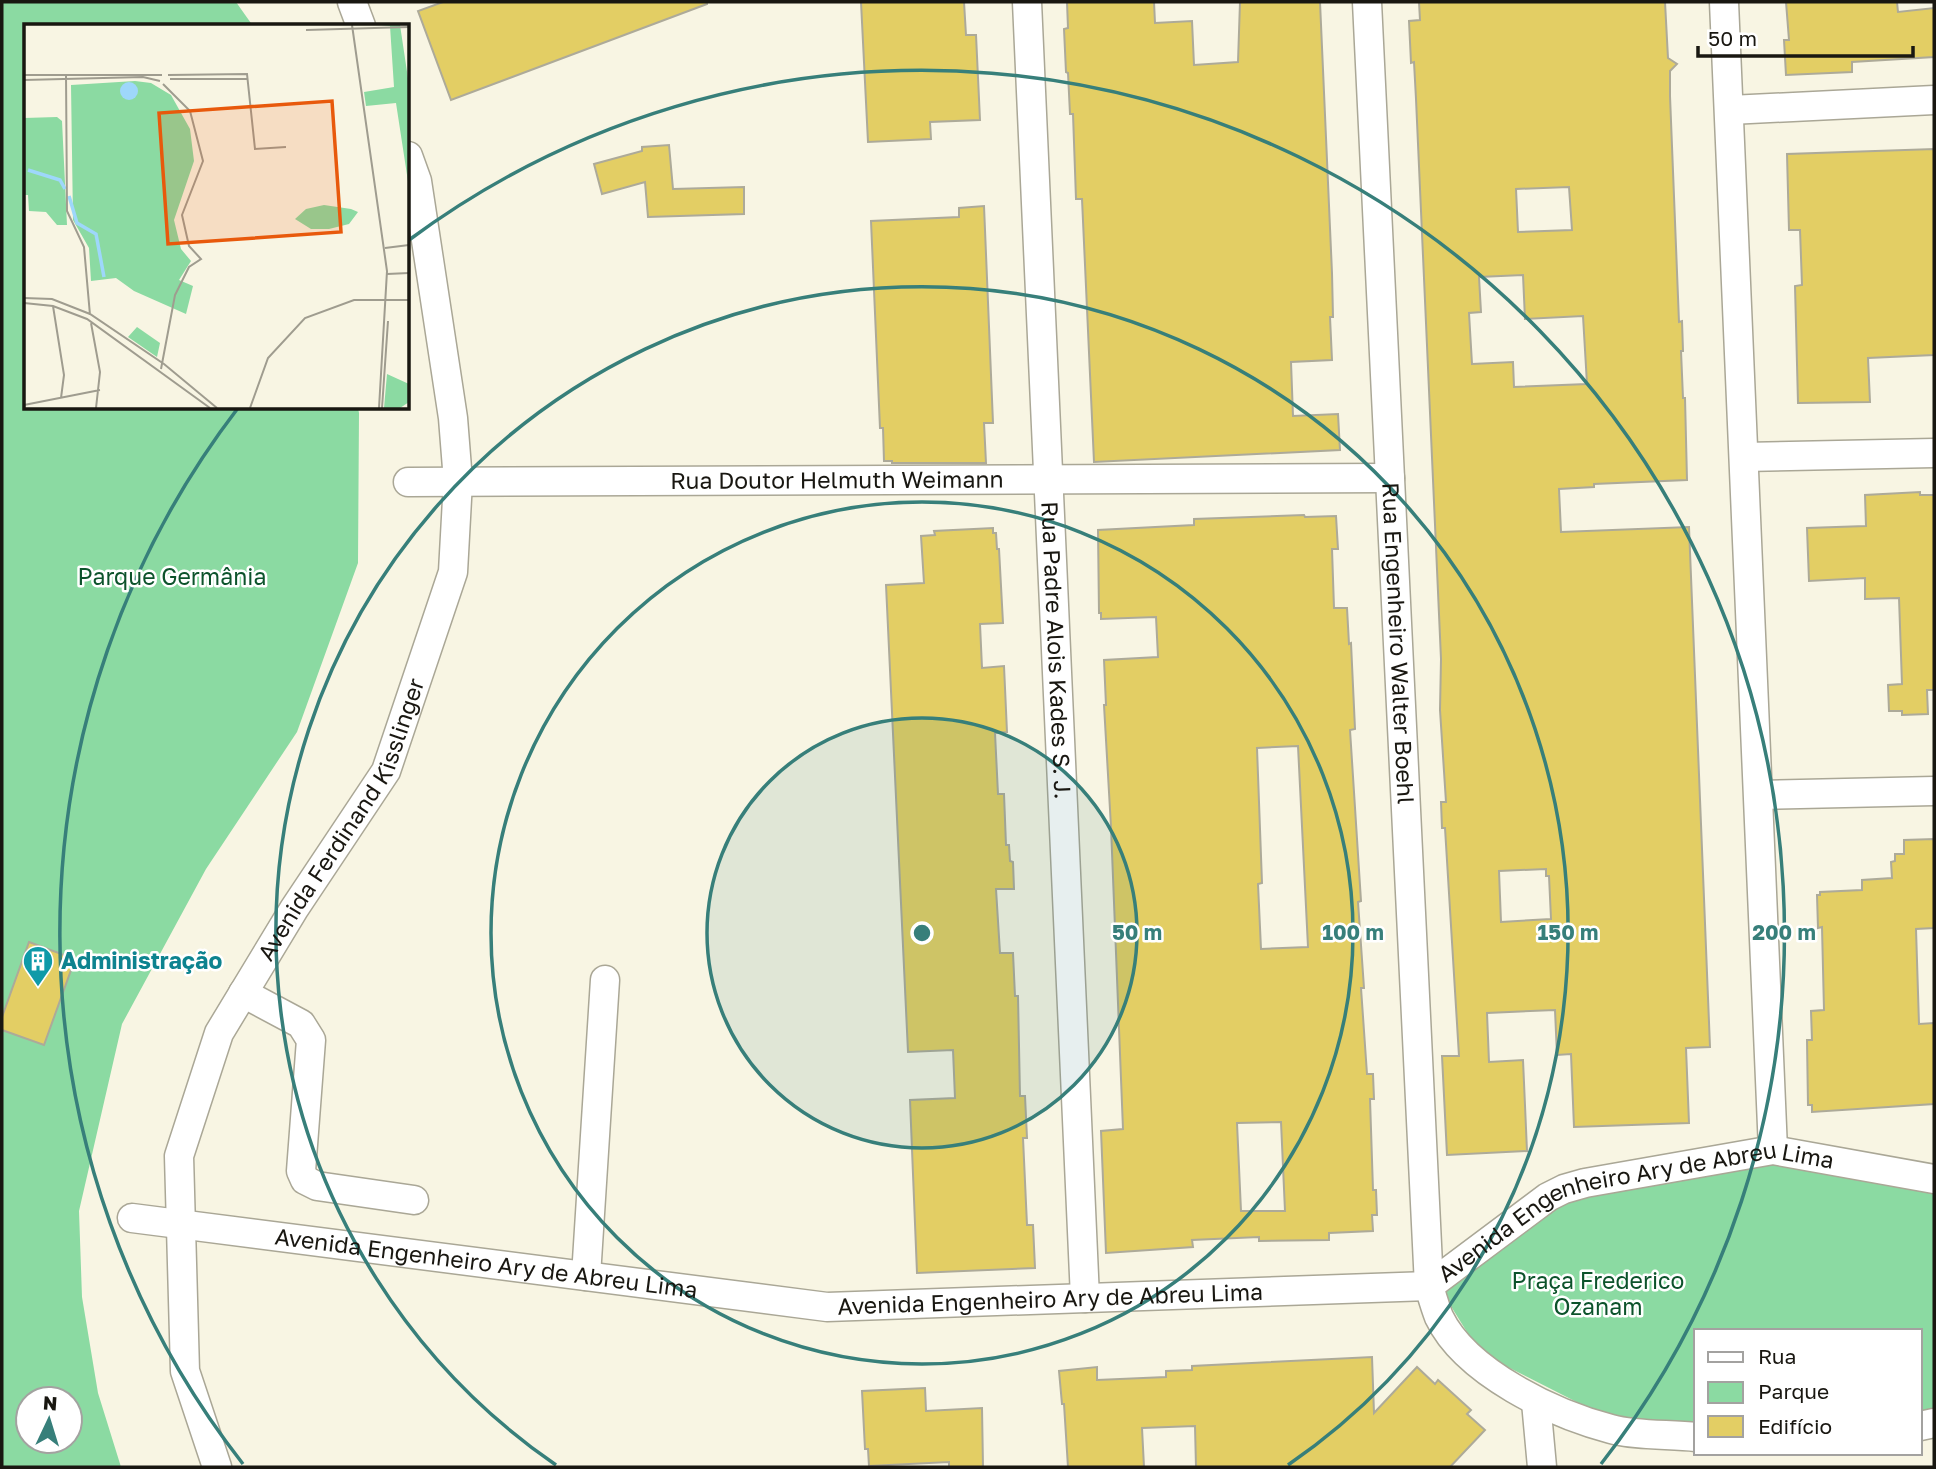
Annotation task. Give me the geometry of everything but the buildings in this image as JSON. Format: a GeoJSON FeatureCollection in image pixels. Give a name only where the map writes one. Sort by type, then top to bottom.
{"type":"FeatureCollection","features":[{"type":"Feature","properties":{"kind":"street"},"geometry":{"type":"LineString","coordinates":[[352,2],[359,24]]}},
{"type":"Feature","properties":{"kind":"street","name":"Rua Padre Alois Kades S. J."},"geometry":{"type":"LineString","coordinates":[[1027,2],[1085,1298]]}},
{"type":"Feature","properties":{"kind":"street","name":"Rua Engenheiro Walter Boehl"},"geometry":{"type":"LineString","coordinates":[[1367,2],[1429,1286]]}},
{"type":"Feature","properties":{"kind":"street"},"geometry":{"type":"LineString","coordinates":[[1724,2],[1773,1150]]}},
{"type":"Feature","properties":{"kind":"street"},"geometry":{"type":"LineString","coordinates":[[1730,110],[1934,100]]}},
{"type":"Feature","properties":{"kind":"street","name":"Avenida Ferdinand Kisslinger"},"geometry":{"type":"LineString","coordinates":[[217,1467],[185,1371],[179,1156],[219,1033],[294,909],[386,771],[453,572],[458,481],[453,418],[417,181],[410,162]]}},
{"type":"Feature","properties":{"kind":"street"},"geometry":{"type":"LineString","coordinates":[[1744,457],[1934,453]]}},
{"type":"Feature","properties":{"kind":"street","name":"Rua Doutor Helmuth Weimann"},"geometry":{"type":"LineString","coordinates":[[408,482],[1390,478]]}},
{"type":"Feature","properties":{"kind":"street"},"geometry":{"type":"LineString","coordinates":[[1759,795],[1934,791]]}},
{"type":"Feature","properties":{"kind":"street"},"geometry":{"type":"LineString","coordinates":[[586,1276],[605,980]]}},
{"type":"Feature","properties":{"kind":"street"},"geometry":{"type":"LineString","coordinates":[[243,993],[301,1024],[311,1040],[301,1171],[305,1180],[317,1186],[414,1200]]}},
{"type":"Feature","properties":{"kind":"street","name":"Avenida Engenheiro Ary de Abreu Lima"},"geometry":{"type":"LineString","coordinates":[[132,1218],[827,1307],[1429,1286],[1548,1197],[1585,1183],[1773,1150],[1934,1179]]}},
{"type":"Feature","properties":{"kind":"street"},"geometry":{"type":"LineString","coordinates":[[1429,1286],[1440,1318],[1455,1341],[1481,1367],[1536,1402],[1612,1429],[1694,1437]]}},
{"type":"Feature","properties":{"kind":"street"},"geometry":{"type":"LineString","coordinates":[[1536,1402],[1542,1467]]}},
{"type":"Feature","properties":{"kind":"green space","name":"Parque Germânia"},"geometry":{"type":"Polygon","coordinates":[[[2,2],[236,2],[252,24],[24,24],[24,410],[358,410],[359,413],[358,563],[297,732],[206,869],[122,1024],[79,1211],[82,1297],[98,1393],[121,1467],[2,1467],[2,2]]]}},
{"type":"Feature","properties":{"kind":"green space","name":"Praça Frederico Ozanam"},"geometry":{"type":"Polygon","coordinates":[[[1770,1160],[1934,1192],[1934,1410],[1922,1412],[1922,1329],[1694,1329],[1694,1426],[1610,1419],[1480,1353],[1439,1287],[1567,1186],[1770,1160]]]}},
{"type":"Feature","properties":{"kind":"place","name":"Administração"},"geometry":{"type":"Point","coordinates":[38,988]}}]}
